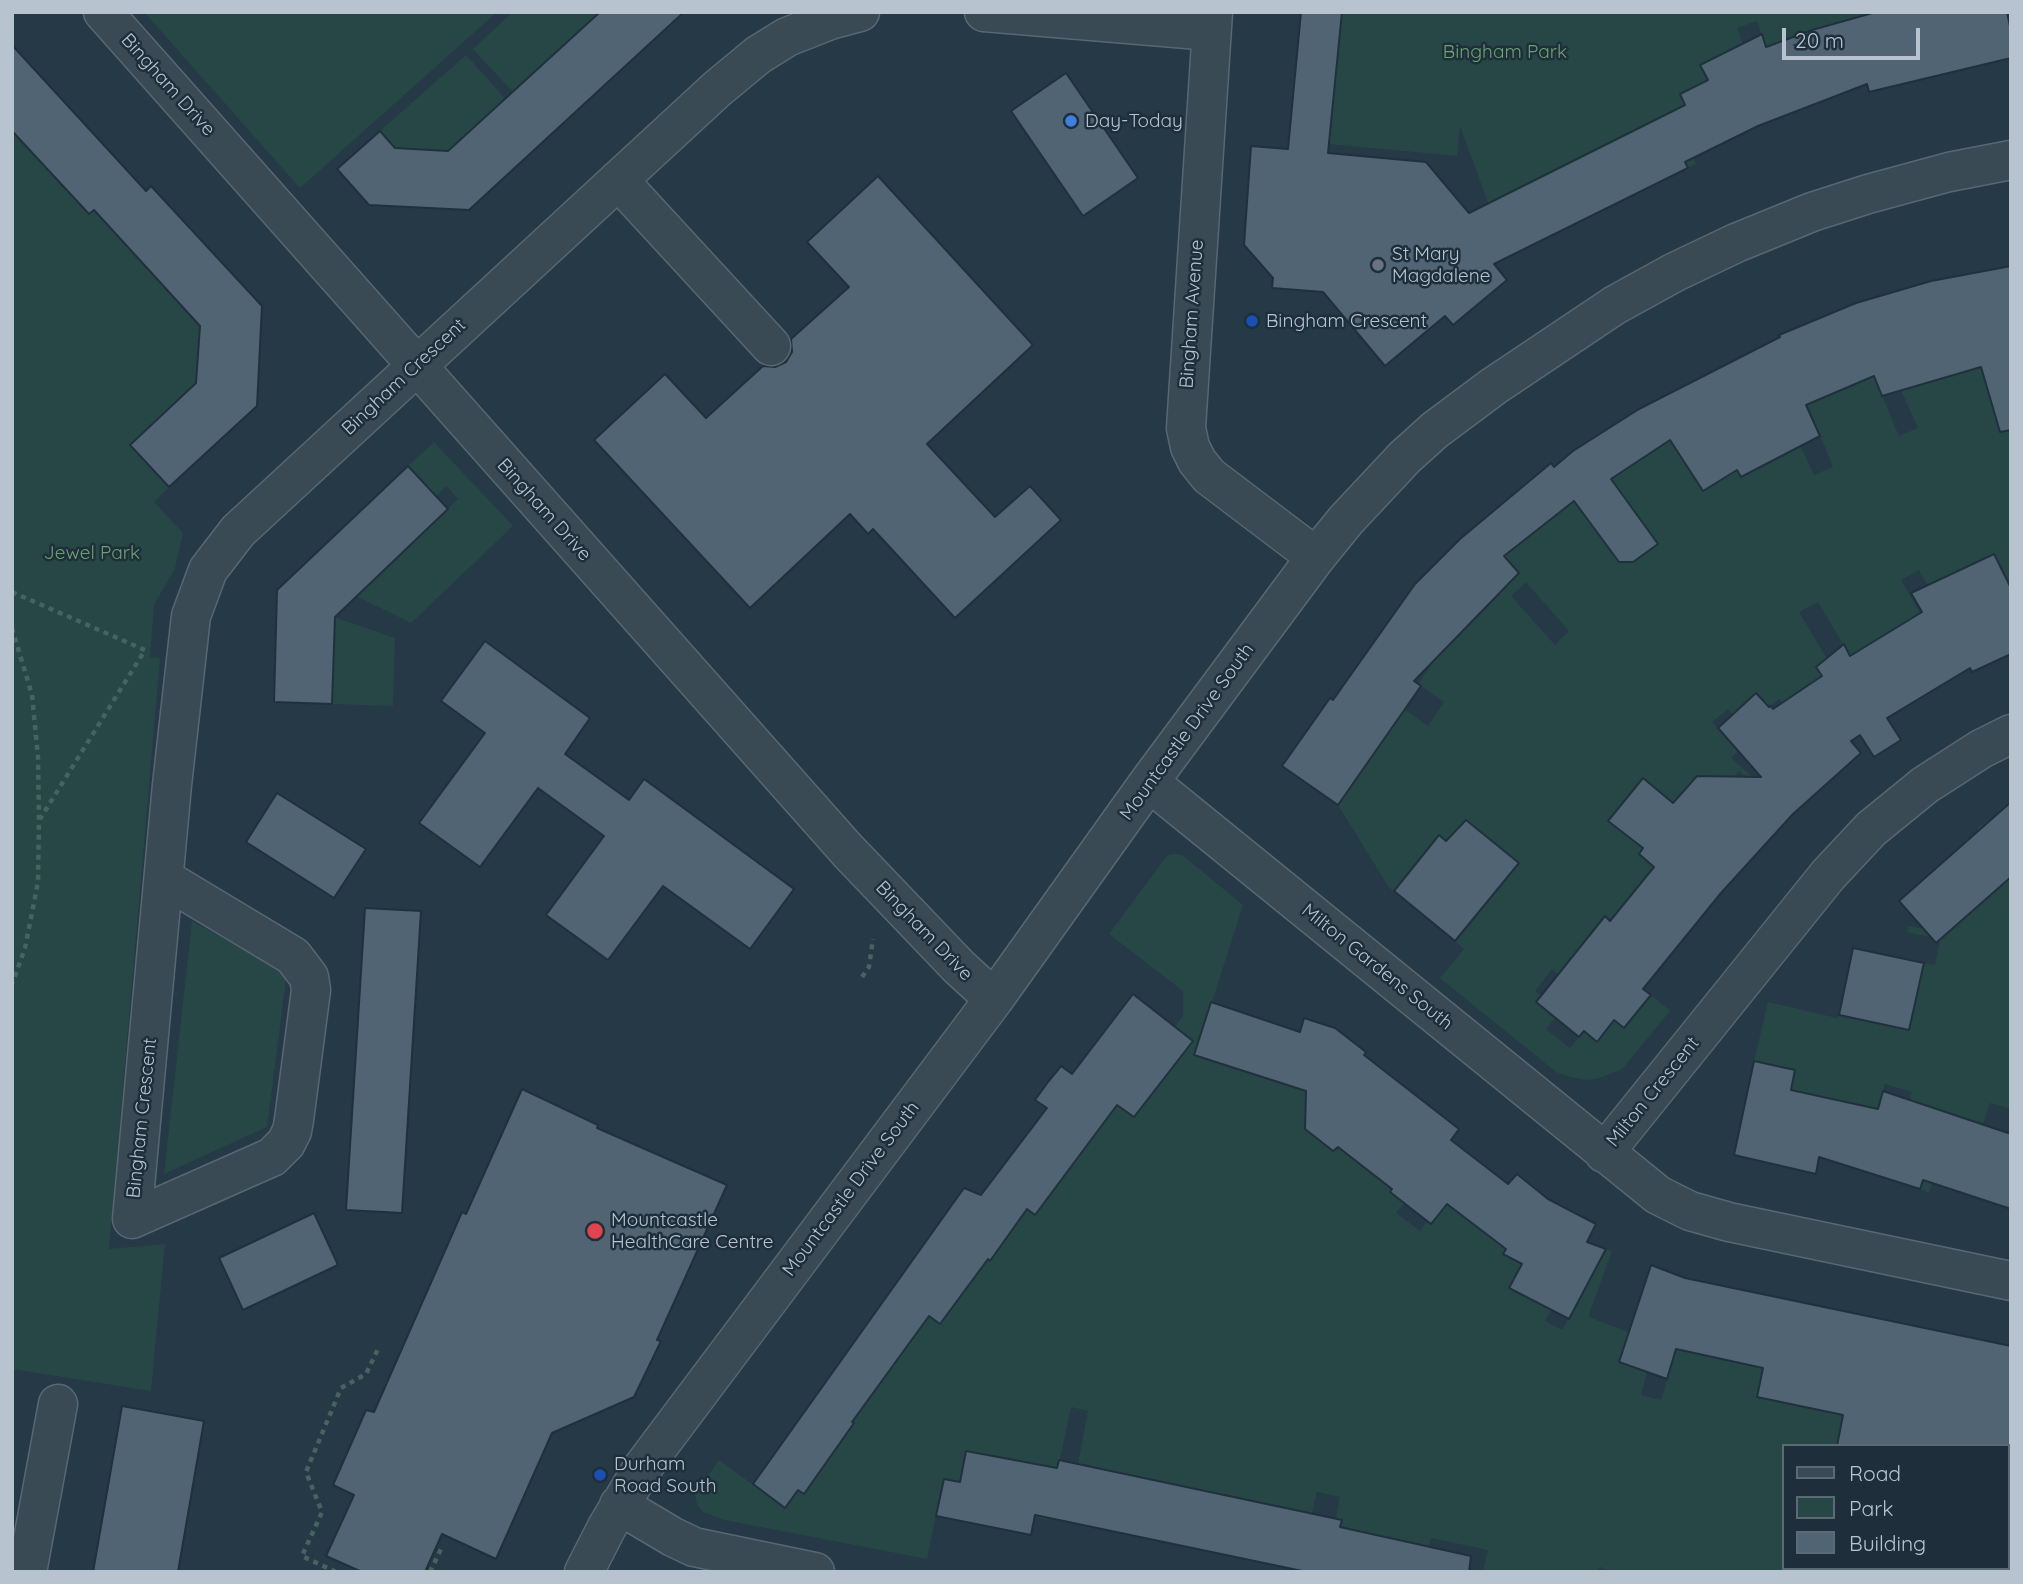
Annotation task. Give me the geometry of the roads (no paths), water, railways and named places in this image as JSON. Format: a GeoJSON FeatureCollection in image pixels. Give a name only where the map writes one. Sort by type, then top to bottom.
{"type":"FeatureCollection","features":[{"type":"Feature","properties":{"kind":"street","name":"Bingham Drive"},"geometry":{"type":"LineString","coordinates":[[103,12],[856,860],[958,967],[994,999]]}},
{"type":"Feature","properties":{"kind":"street","name":"Bingham Crescent"},"geometry":{"type":"LineString","coordinates":[[165,879],[293,956],[309,977],[311,990],[292,1131],[280,1151],[132,1219],[165,879],[191,616],[208,570],[238,531],[717,89],[758,55],[783,25],[830,20],[860,12]]}},
{"type":"Feature","properties":{"kind":"street"},"geometry":{"type":"LineString","coordinates":[[984,12],[1212,21]]}},
{"type":"Feature","properties":{"kind":"street","name":"Bingham Avenue"},"geometry":{"type":"LineString","coordinates":[[1212,21],[1186,428],[1190,447],[1209,476],[1317,557]]}},
{"type":"Feature","properties":{"kind":"street","name":"Mountcastle Drive South"},"geometry":{"type":"LineString","coordinates":[[584,1572],[619,1505],[643,1467],[994,999],[1149,782],[1317,557],[1376,486],[1435,430],[1494,386],[1615,304],[1675,272],[1812,212],[1937,175],[2011,160]]}},
{"type":"Feature","properties":{"kind":"street"},"geometry":{"type":"LineString","coordinates":[[618,180],[771,346]]}},
{"type":"Feature","properties":{"kind":"street","name":"Milton Crescent"},"geometry":{"type":"LineString","coordinates":[[2011,734],[1981,749],[1925,785],[1871,829],[1828,875],[1604,1153],[1658,1195],[1690,1211],[1729,1222],[2011,1281]]}},
{"type":"Feature","properties":{"kind":"street","name":"Milton Gardens South"},"geometry":{"type":"LineString","coordinates":[[1149,782],[1604,1153]]}},
{"type":"Feature","properties":{"kind":"street"},"geometry":{"type":"LineString","coordinates":[[27,1572],[50,1528],[58,1404]]}},
{"type":"Feature","properties":{"kind":"street"},"geometry":{"type":"LineString","coordinates":[[619,1505],[694,1547],[815,1572]]}},
{"type":"Feature","properties":{"kind":"place","name":"Day-Today"},"geometry":{"type":"Point","coordinates":[1071,121]}},
{"type":"Feature","properties":{"kind":"place","name":"St Mary Magdalene"},"geometry":{"type":"Point","coordinates":[1378,265]}},
{"type":"Feature","properties":{"kind":"place","name":"Bingham Crescent"},"geometry":{"type":"Point","coordinates":[1252,321]}},
{"type":"Feature","properties":{"kind":"place","name":"Mountcastle HealthCare Centre"},"geometry":{"type":"Point","coordinates":[595,1231]}},
{"type":"Feature","properties":{"kind":"place","name":"Durham Road South"},"geometry":{"type":"Point","coordinates":[600,1475]}},
{"type":"Feature","properties":{"kind":"park label","name":"Bingham Park"},"geometry":{"type":"Point","coordinates":[1505,52]}},
{"type":"Feature","properties":{"kind":"park label","name":"Jewel Park"},"geometry":{"type":"Point","coordinates":[92,553]}}]}
